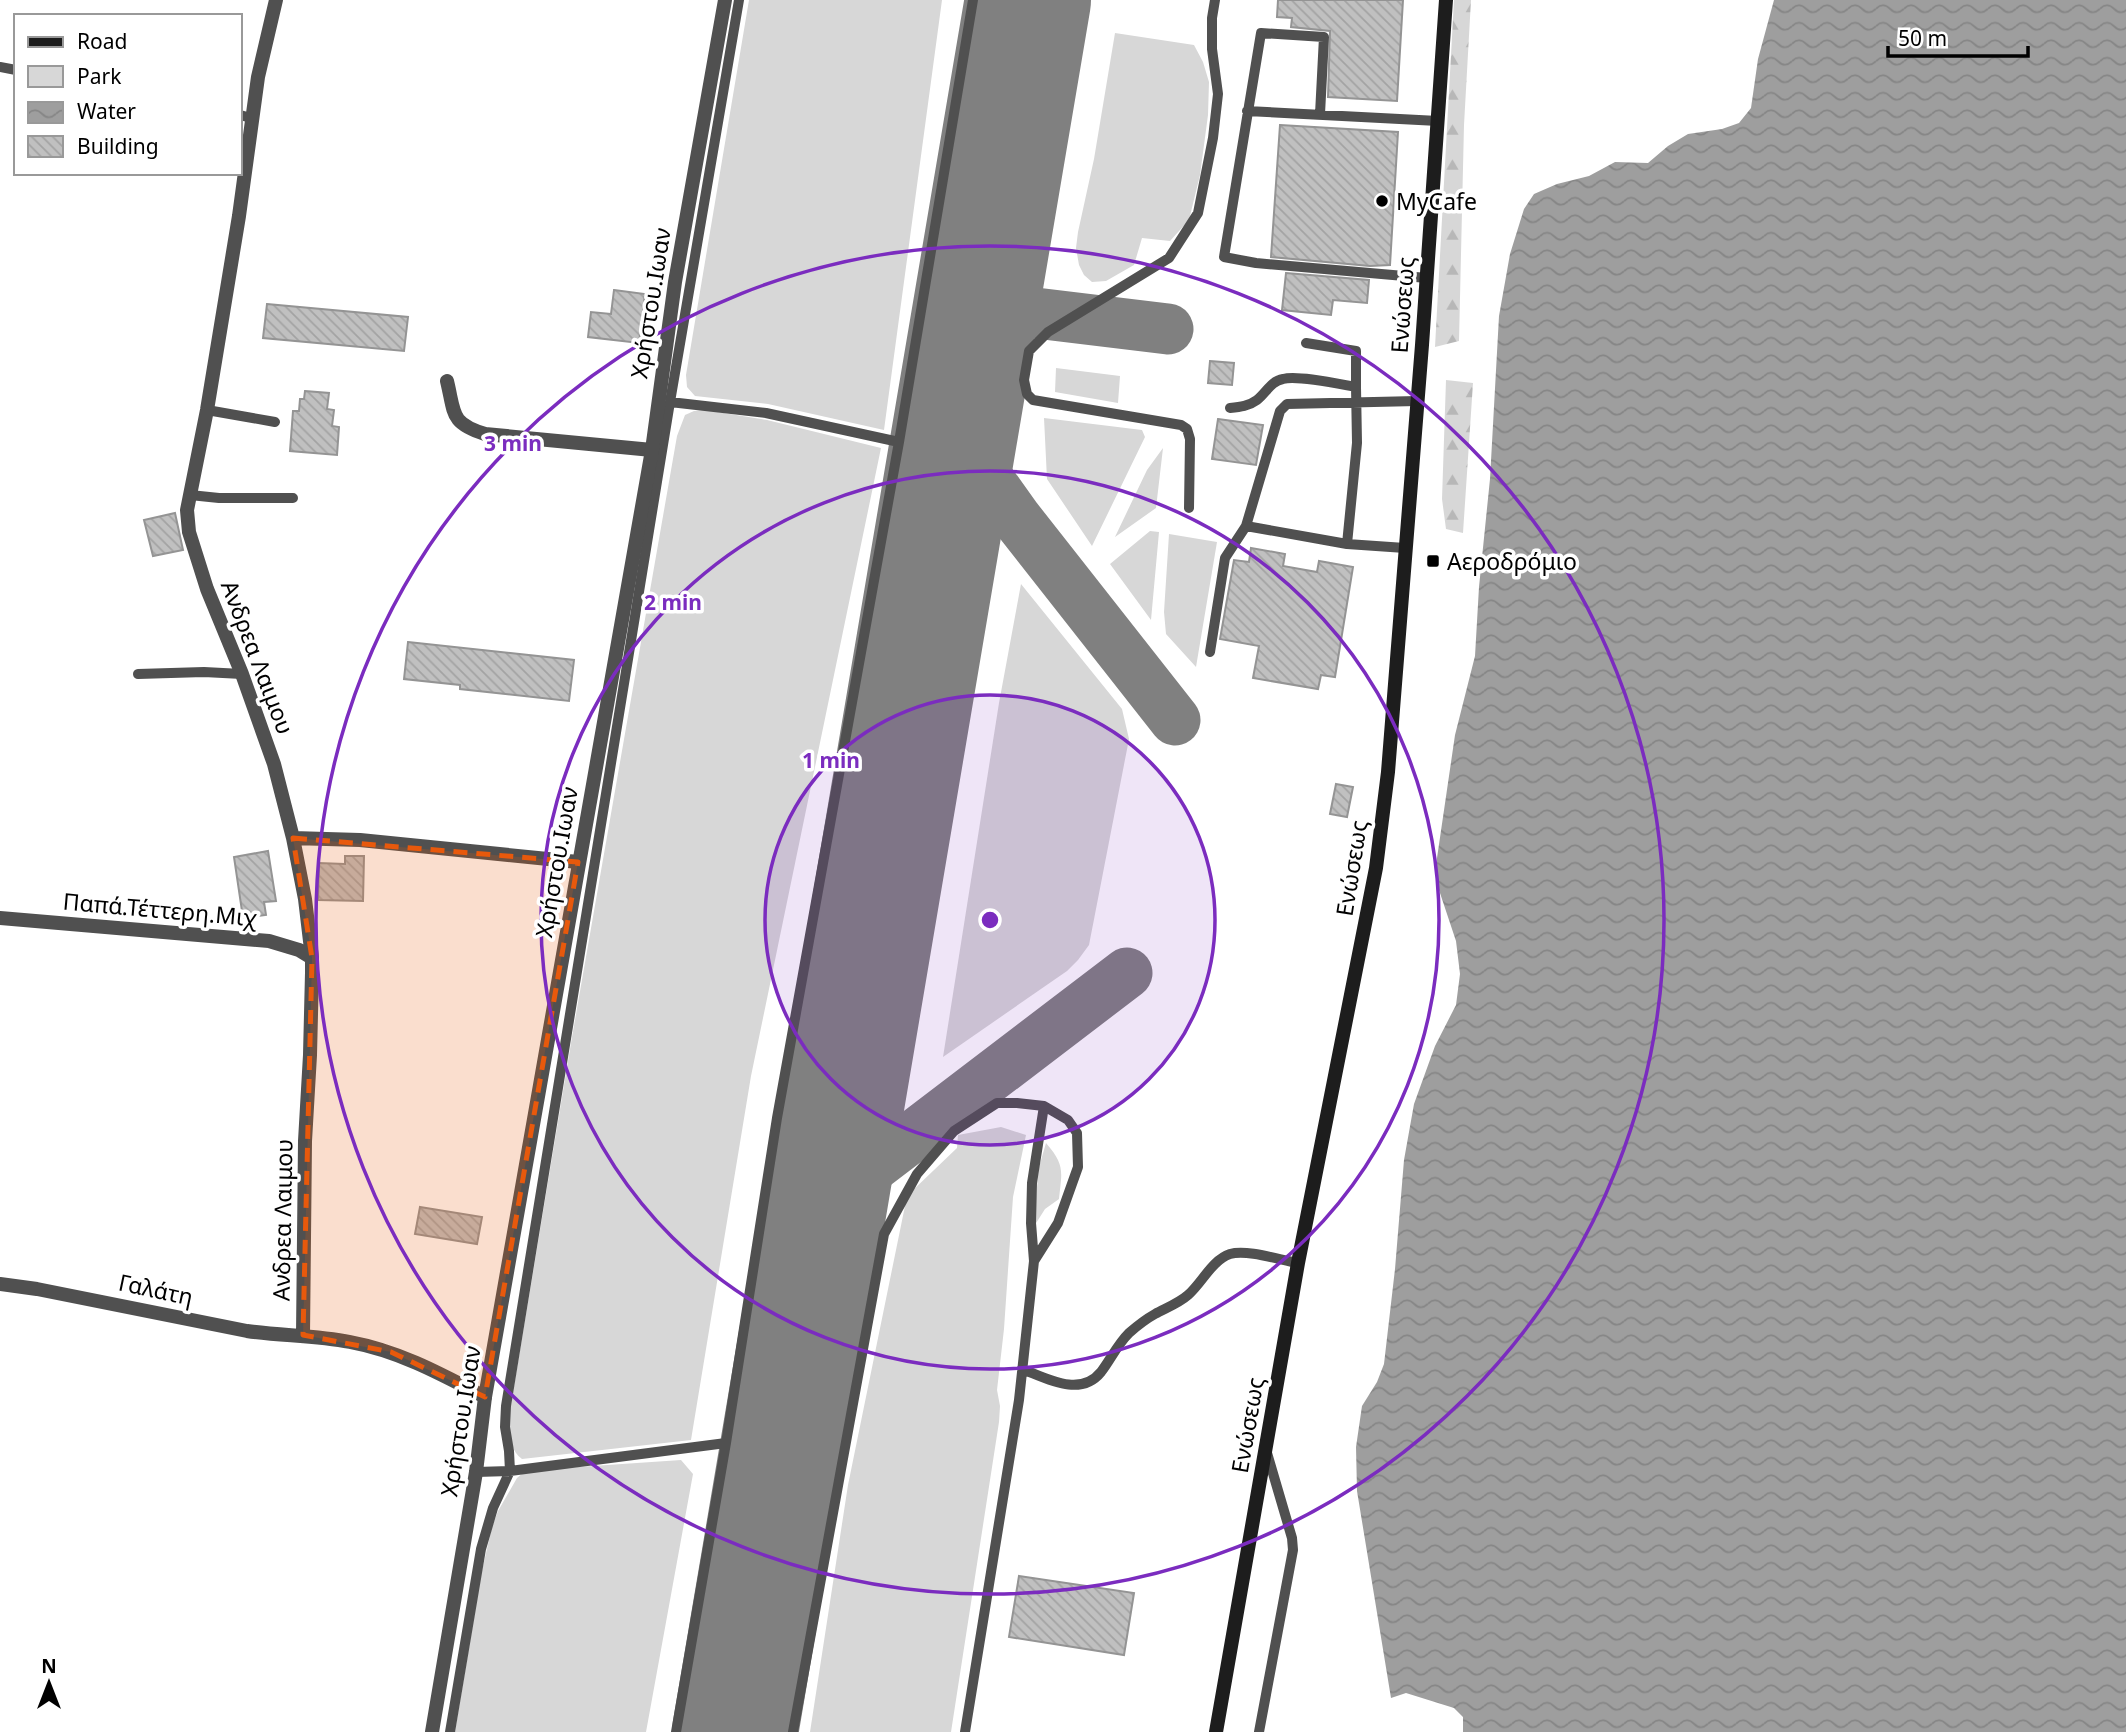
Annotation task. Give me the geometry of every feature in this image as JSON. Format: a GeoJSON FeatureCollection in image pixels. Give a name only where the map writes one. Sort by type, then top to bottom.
{"type":"FeatureCollection","features":[{"type":"Feature","properties":{"kind":"main road","name":"Ενώσεως"},"geometry":{"type":"LineString","coordinates":[[1216,1732],[1298,1263],[1376,868],[1388,772],[1446,0]]}},
{"type":"Feature","properties":{"kind":"street","name":"Ανδρεα Λαιμου"},"geometry":{"type":"LineString","coordinates":[[242,174],[246,117],[276,0]]}},
{"type":"Feature","properties":{"kind":"street","name":"Χρήστου.Ιωαν"},"geometry":{"type":"LineString","coordinates":[[432,1732],[476,1472],[485,1397],[652,450],[675,282],[725,0]]}},
{"type":"Feature","properties":{"kind":"street","name":"Ανδρεα Λαιμου"},"geometry":{"type":"LineString","coordinates":[[242,175],[239,216],[207,410],[187,510],[189,533],[207,589],[242,674],[274,764],[305,899],[312,958],[305,1141],[303,1335]]}},
{"type":"Feature","properties":{"kind":"street"},"geometry":{"type":"LineString","coordinates":[[447,381],[456,418],[464,427],[485,434],[652,450]]}},
{"type":"Feature","properties":{"kind":"street"},"geometry":{"type":"LineString","coordinates":[[293,838],[360,840],[578,862]]}},
{"type":"Feature","properties":{"kind":"street","name":"Παπά.Τέττερη.Μιχ"},"geometry":{"type":"LineString","coordinates":[[0,918],[269,941],[299,950],[312,958]]}},
{"type":"Feature","properties":{"kind":"street","name":"Γαλάτη"},"geometry":{"type":"LineString","coordinates":[[0,1284],[265,1334],[303,1335],[352,1342],[420,1363],[485,1397]]}},
{"type":"Feature","properties":{"kind":"lane"},"geometry":{"type":"LineString","coordinates":[[450,1732],[481,1549],[493,1508],[510,1471],[505,1427],[506,1406],[670,402],[739,0]]}},
{"type":"Feature","properties":{"kind":"lane"},"geometry":{"type":"LineString","coordinates":[[676,1732],[778,1118],[899,442],[973,0]]}},
{"type":"Feature","properties":{"kind":"lane"},"geometry":{"type":"LineString","coordinates":[[1189,508],[1190,439],[1187,429],[1181,425],[1033,400],[1027,394],[1024,380],[1029,351],[1048,332],[1169,258],[1198,213],[1213,138],[1218,94],[1212,49],[1215,0]]}},
{"type":"Feature","properties":{"kind":"lane"},"geometry":{"type":"LineString","coordinates":[[1320,114],[1324,37],[1261,33],[1224,257],[1256,263],[1427,278]]}},
{"type":"Feature","properties":{"kind":"lane"},"geometry":{"type":"LineString","coordinates":[[1247,111],[1437,121]]}},
{"type":"Feature","properties":{"kind":"lane"},"geometry":{"type":"LineString","coordinates":[[1306,343],[1356,351],[1357,443],[1348,544]]}},
{"type":"Feature","properties":{"kind":"lane"},"geometry":{"type":"LineString","coordinates":[[1230,408],[1251,404],[1274,383],[1284,378],[1356,387]]}},
{"type":"Feature","properties":{"kind":"lane"},"geometry":{"type":"LineString","coordinates":[[1210,652],[1225,558],[1246,526],[1280,411],[1287,404],[1293,403],[1417,401]]}},
{"type":"Feature","properties":{"kind":"lane"},"geometry":{"type":"LineString","coordinates":[[670,402],[756,411],[899,442]]}},
{"type":"Feature","properties":{"kind":"lane"},"geometry":{"type":"LineString","coordinates":[[207,410],[275,422]]}},
{"type":"Feature","properties":{"kind":"lane"},"geometry":{"type":"LineString","coordinates":[[190,495],[219,498],[293,498]]}},
{"type":"Feature","properties":{"kind":"lane"},"geometry":{"type":"LineString","coordinates":[[1246,526],[1348,544],[1405,548]]}},
{"type":"Feature","properties":{"kind":"lane"},"geometry":{"type":"LineString","coordinates":[[138,674],[242,674]]}},
{"type":"Feature","properties":{"kind":"lane"},"geometry":{"type":"LineString","coordinates":[[793,1732],[884,1234],[917,1174],[954,1131],[997,1103],[1044,1106],[1068,1120],[1077,1133],[1078,1167],[1058,1223],[1034,1261]]}},
{"type":"Feature","properties":{"kind":"lane"},"geometry":{"type":"LineString","coordinates":[[965,1732],[1022,1369],[1034,1261],[1032,1183],[1044,1106]]}},
{"type":"Feature","properties":{"kind":"lane"},"geometry":{"type":"LineString","coordinates":[[1022,1369],[1056,1382],[1074,1386],[1086,1384],[1100,1374],[1117,1346],[1130,1332],[1185,1297],[1219,1259],[1244,1253],[1298,1263]]}},
{"type":"Feature","properties":{"kind":"lane"},"geometry":{"type":"LineString","coordinates":[[476,1472],[510,1471],[726,1443]]}},
{"type":"Feature","properties":{"kind":"lane"},"geometry":{"type":"LineString","coordinates":[[1259,1732],[1293,1550],[1293,1538],[1266,1451]]}},
{"type":"Feature","properties":{"kind":"highlighted area"},"geometry":{"type":"Polygon","coordinates":[[[293,838],[578,862],[485,1397],[391,1352],[303,1335],[312,958],[293,838]]]}},
{"type":"Feature","properties":{"kind":"green space"},"geometry":{"type":"Polygon","coordinates":[[[749,0],[942,0],[884,430],[768,404],[695,396],[687,387],[686,375],[749,0]]]}},
{"type":"Feature","properties":{"kind":"green space"},"geometry":{"type":"Polygon","coordinates":[[[1454,0],[1471,0],[1464,125],[1459,341],[1435,347],[1454,0]]]}},
{"type":"Feature","properties":{"kind":"green space"},"geometry":{"type":"Polygon","coordinates":[[[1115,33],[1194,45],[1209,82],[1208,115],[1200,175],[1189,220],[1170,241],[1142,238],[1134,265],[1106,281],[1092,282],[1084,275],[1079,265],[1076,248],[1115,33]]]}},
{"type":"Feature","properties":{"kind":"green space"},"geometry":{"type":"Polygon","coordinates":[[[1056,368],[1120,376],[1118,403],[1055,392],[1056,368]]]}},
{"type":"Feature","properties":{"kind":"green space"},"geometry":{"type":"Polygon","coordinates":[[[1446,380],[1473,383],[1463,533],[1446,529],[1442,499],[1446,380]]]}},
{"type":"Feature","properties":{"kind":"green space"},"geometry":{"type":"Polygon","coordinates":[[[705,410],[767,420],[881,448],[751,1076],[691,1440],[522,1459],[512,1444],[510,1411],[572,1037],[677,436],[685,415],[705,410]]]}},
{"type":"Feature","properties":{"kind":"green space"},"geometry":{"type":"Polygon","coordinates":[[[1044,418],[1142,430],[1145,437],[1092,546],[1047,479],[1044,418]]]}},
{"type":"Feature","properties":{"kind":"green space"},"geometry":{"type":"Polygon","coordinates":[[[1163,448],[1156,508],[1115,537],[1147,470],[1163,448]]]}},
{"type":"Feature","properties":{"kind":"green space"},"geometry":{"type":"Polygon","coordinates":[[[1150,531],[1159,532],[1151,620],[1110,564],[1150,531]]]}},
{"type":"Feature","properties":{"kind":"green space"},"geometry":{"type":"Polygon","coordinates":[[[1169,534],[1217,542],[1196,667],[1166,634],[1164,612],[1169,534]]]}},
{"type":"Feature","properties":{"kind":"green space"},"geometry":{"type":"Polygon","coordinates":[[[1021,584],[1122,709],[1129,739],[1089,945],[1067,971],[943,1057],[999,703],[1021,584]]]}},
{"type":"Feature","properties":{"kind":"green space"},"geometry":{"type":"Polygon","coordinates":[[[1001,1127],[1026,1135],[1013,1197],[997,1390],[999,1422],[951,1732],[810,1732],[848,1485],[906,1201],[911,1192],[957,1148],[958,1135],[1001,1127]]]}},
{"type":"Feature","properties":{"kind":"green space"},"geometry":{"type":"Polygon","coordinates":[[[1046,1143],[1061,1169],[1059,1199],[1045,1209],[1033,1228],[1039,1167],[1046,1143]]]}},
{"type":"Feature","properties":{"kind":"green space"},"geometry":{"type":"Polygon","coordinates":[[[681,1460],[693,1474],[646,1732],[455,1732],[481,1575],[492,1527],[517,1478],[524,1472],[534,1470],[681,1460]]]}},
{"type":"Feature","properties":{"kind":"water"},"geometry":{"type":"Polygon","coordinates":[[[1774,0],[2126,0],[2126,1732],[1463,1732],[1463,1717],[1454,1708],[1406,1693],[1391,1698],[1357,1491],[1356,1447],[1362,1406],[1377,1382],[1384,1364],[1404,1160],[1414,1104],[1435,1046],[1456,1005],[1460,974],[1456,941],[1437,884],[1437,858],[1455,735],[1475,656],[1490,479],[1499,316],[1510,254],[1524,209],[1534,194],[1557,184],[1589,176],[1615,162],[1648,163],[1688,134],[1722,129],[1739,123],[1751,108],[1758,59],[1774,0]]]}},
{"type":"Feature","properties":{"kind":"building"},"geometry":{"type":"Polygon","coordinates":[[[1278,0],[1403,0],[1397,101],[1328,97],[1330,31],[1291,27],[1292,18],[1277,17],[1278,0]]]}},
{"type":"Feature","properties":{"kind":"building"},"geometry":{"type":"Polygon","coordinates":[[[1280,125],[1398,132],[1390,265],[1370,266],[1271,257],[1280,125]]]}},
{"type":"Feature","properties":{"kind":"building"},"geometry":{"type":"Polygon","coordinates":[[[1286,273],[1369,280],[1367,303],[1333,300],[1331,315],[1282,310],[1286,273]]]}},
{"type":"Feature","properties":{"kind":"building"},"geometry":{"type":"Polygon","coordinates":[[[614,290],[645,294],[639,343],[588,337],[591,312],[611,314],[614,290]]]}},
{"type":"Feature","properties":{"kind":"building"},"geometry":{"type":"Polygon","coordinates":[[[267,304],[408,317],[404,351],[263,338],[267,304]]]}},
{"type":"Feature","properties":{"kind":"building"},"geometry":{"type":"Polygon","coordinates":[[[1210,361],[1234,363],[1232,385],[1208,383],[1210,361]]]}},
{"type":"Feature","properties":{"kind":"building"},"geometry":{"type":"Polygon","coordinates":[[[305,391],[329,393],[327,409],[334,410],[332,426],[339,427],[337,455],[290,451],[293,411],[299,411],[300,399],[304,399],[305,391]]]}},
{"type":"Feature","properties":{"kind":"building"},"geometry":{"type":"Polygon","coordinates":[[[1218,419],[1263,425],[1256,465],[1212,459],[1218,419]]]}},
{"type":"Feature","properties":{"kind":"building"},"geometry":{"type":"Polygon","coordinates":[[[175,513],[183,550],[153,556],[144,520],[175,513]]]}},
{"type":"Feature","properties":{"kind":"building"},"geometry":{"type":"Polygon","coordinates":[[[1251,548],[1285,554],[1283,566],[1317,572],[1319,561],[1353,567],[1335,677],[1321,675],[1318,689],[1253,678],[1259,646],[1220,639],[1234,560],[1249,562],[1251,548]]]}},
{"type":"Feature","properties":{"kind":"building"},"geometry":{"type":"Polygon","coordinates":[[[408,642],[574,660],[569,701],[460,689],[460,685],[404,679],[408,642]]]}},
{"type":"Feature","properties":{"kind":"building"},"geometry":{"type":"Polygon","coordinates":[[[1336,784],[1353,787],[1347,817],[1330,814],[1336,784]]]}},
{"type":"Feature","properties":{"kind":"building"},"geometry":{"type":"Polygon","coordinates":[[[268,851],[276,901],[264,902],[266,915],[243,918],[234,857],[268,851]]]}},
{"type":"Feature","properties":{"kind":"building"},"geometry":{"type":"Polygon","coordinates":[[[345,856],[364,856],[363,901],[318,900],[319,863],[345,864],[345,856]]]}},
{"type":"Feature","properties":{"kind":"building"},"geometry":{"type":"Polygon","coordinates":[[[420,1207],[482,1217],[477,1244],[415,1234],[420,1207]]]}},
{"type":"Feature","properties":{"kind":"building"},"geometry":{"type":"Polygon","coordinates":[[[1019,1576],[1134,1593],[1124,1655],[1009,1637],[1019,1576]]]}},
{"type":"Feature","properties":{"kind":"taxiway"},"geometry":{"type":"LineString","coordinates":[[981,276],[996,298],[1019,311],[1168,329]]}},
{"type":"Feature","properties":{"kind":"taxiway"},"geometry":{"type":"LineString","coordinates":[[960,399],[966,443],[984,473],[1175,720]]}},
{"type":"Feature","properties":{"kind":"taxiway"},"geometry":{"type":"LineString","coordinates":[[939,521],[959,507],[978,500],[997,504],[1017,519]]}},
{"type":"Feature","properties":{"kind":"taxiway"},"geometry":{"type":"LineString","coordinates":[[822,1217],[835,1199],[854,1181],[1127,973]]}},
{"type":"Feature","properties":{"kind":"taxiway"},"geometry":{"type":"LineString","coordinates":[[843,1095],[842,1112],[846,1126],[862,1142],[885,1147],[898,1145],[913,1136]]}},
{"type":"Feature","properties":{"kind":"runway"},"geometry":{"type":"LineString","coordinates":[[735,1732],[1028,0]]}},
{"type":"Feature","properties":{"kind":"place","name":"MyCafe"},"geometry":{"type":"Point","coordinates":[1382,201]}},
{"type":"Feature","properties":{"kind":"place","name":"Αεροδρόμιο"},"geometry":{"type":"Point","coordinates":[1433,561]}}]}
